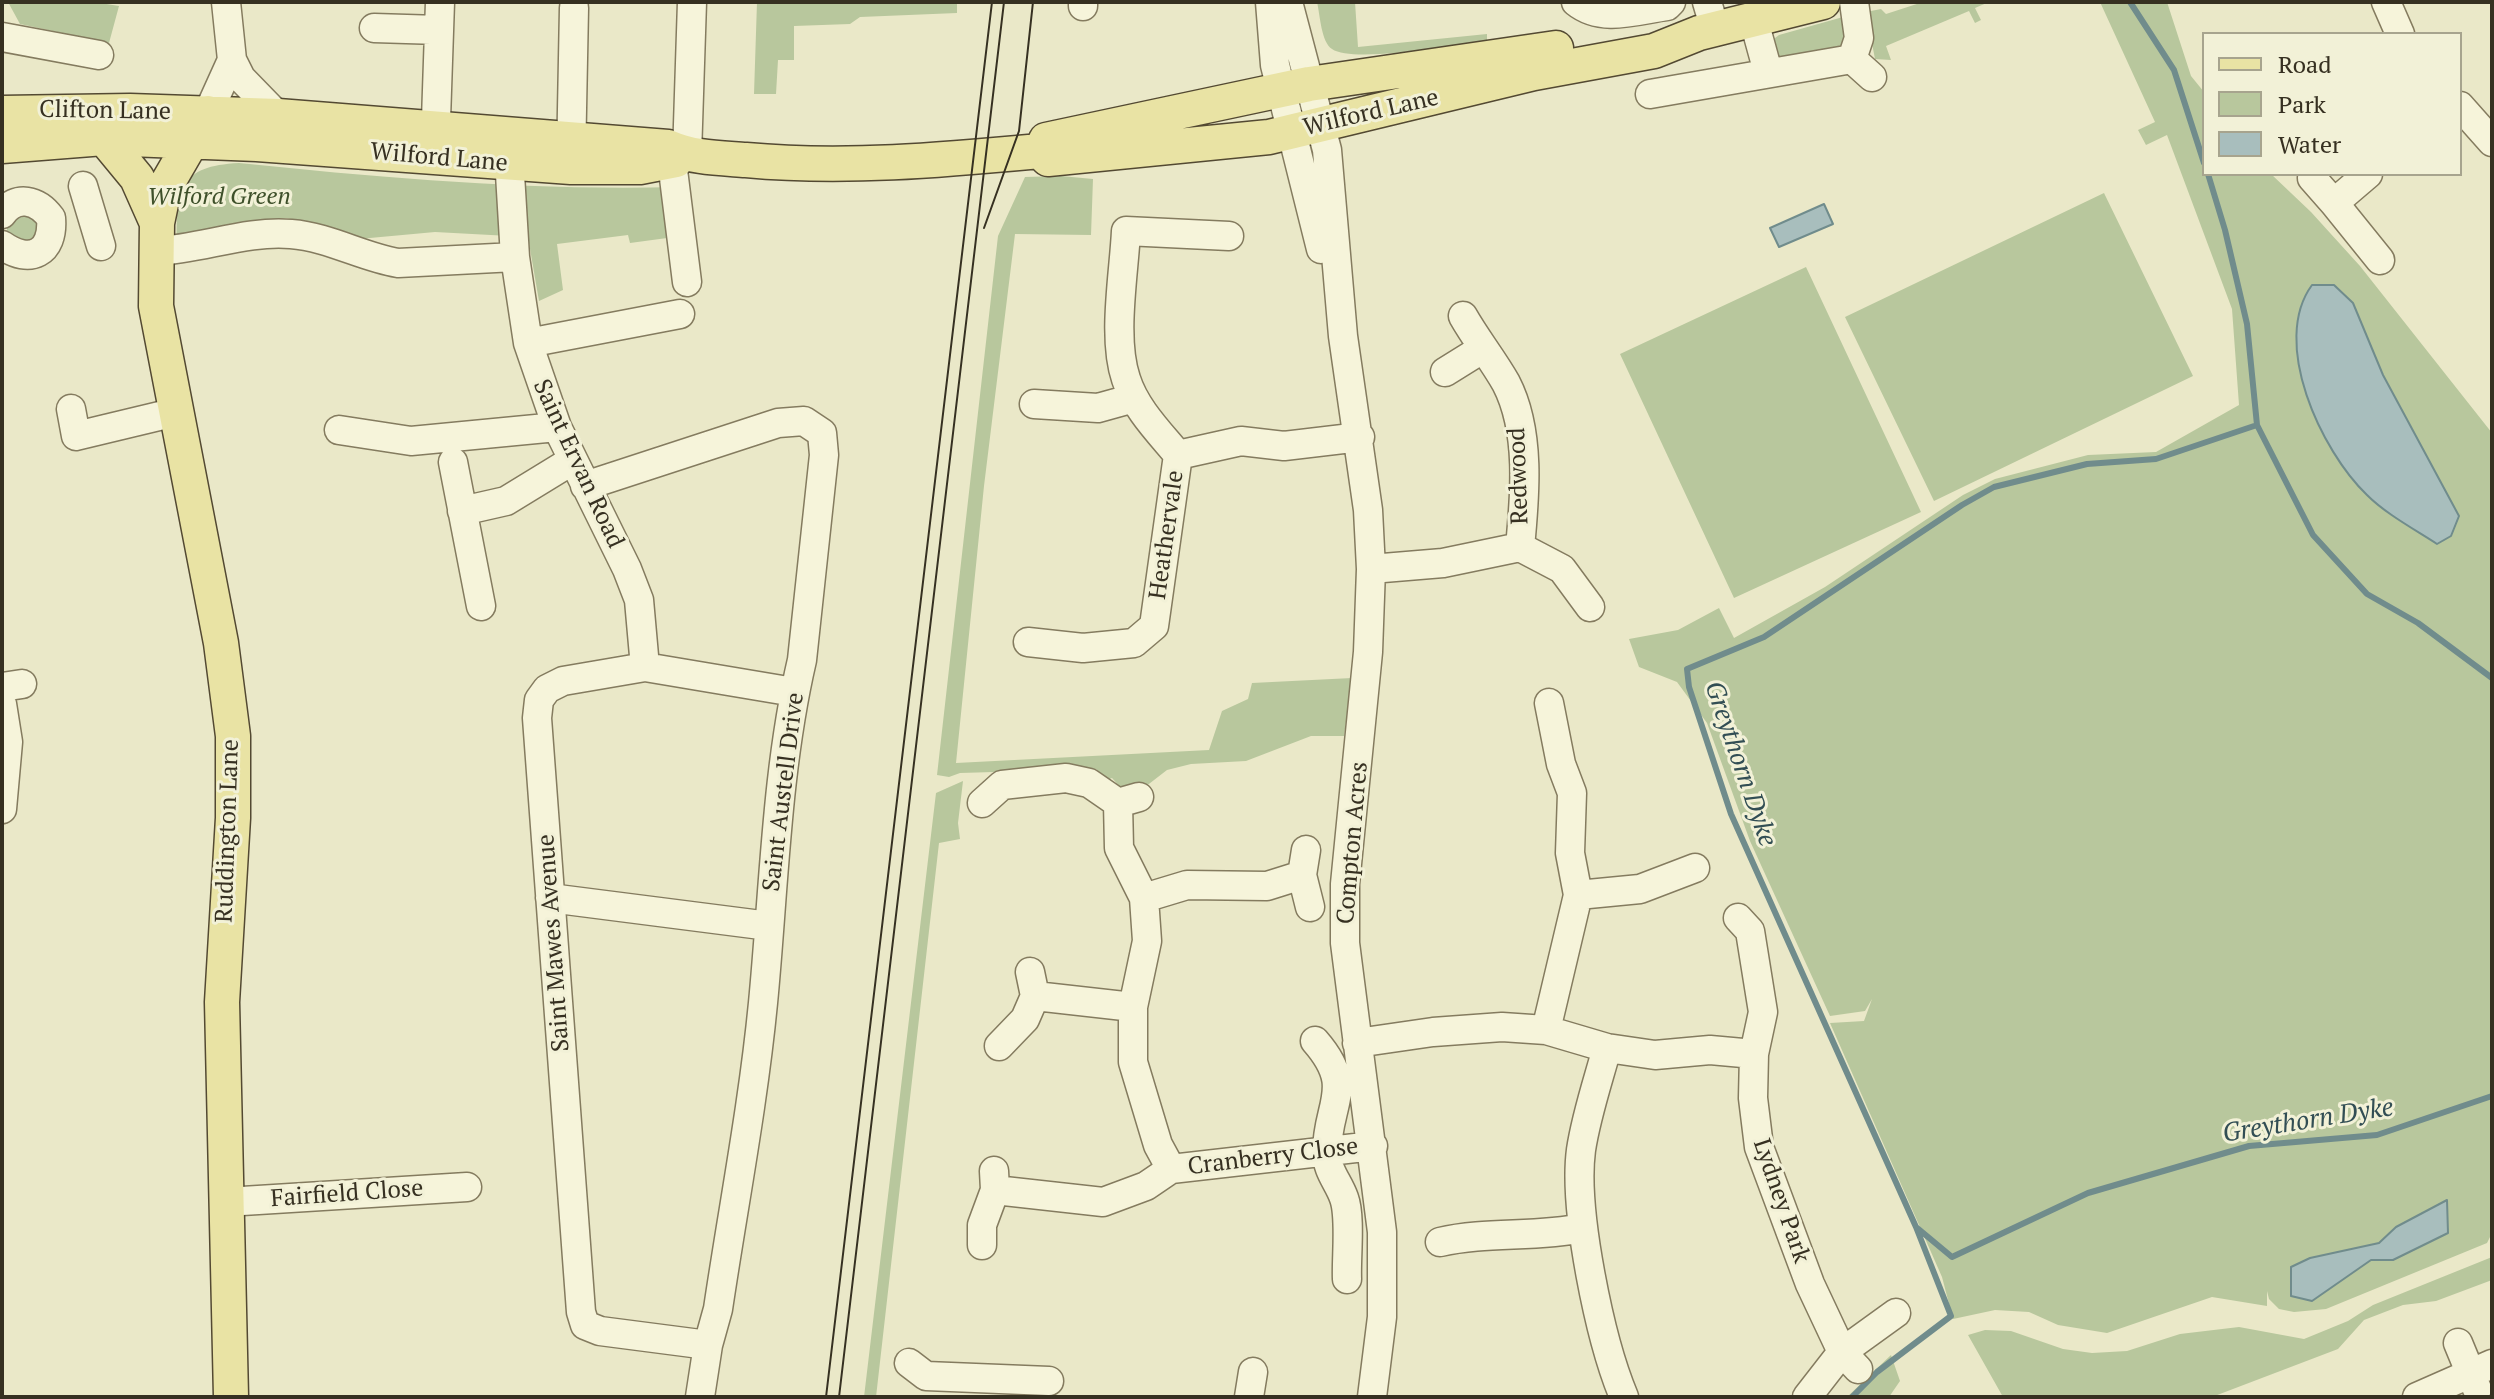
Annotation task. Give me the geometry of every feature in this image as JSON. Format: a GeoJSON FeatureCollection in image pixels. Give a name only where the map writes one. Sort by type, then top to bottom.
{"type":"FeatureCollection","features":[{"type":"Feature","properties":{"kind":"main road","name":"Wilford Lane"},"geometry":{"type":"LineString","coordinates":[[190,142],[436,143],[572,153],[668,147],[679,159],[824,164],[1040,151],[1048,159],[1707,21],[1754,21],[1823,2]]}},
{"type":"Feature","properties":{"kind":"main road","name":"Wilford Lane"},"geometry":{"type":"LineString","coordinates":[[1040,151],[1046,140],[1087,131],[1301,108],[1534,73],[1654,51],[1707,21]]}},
{"type":"Feature","properties":{"kind":"main road","name":"Clifton Lane"},"geometry":{"type":"LineString","coordinates":[[2,113],[31,110],[208,113]]}},
{"type":"Feature","properties":{"kind":"main road","name":"Wilford Lane"},"geometry":{"type":"LineString","coordinates":[[208,113],[278,116],[436,143]]}},
{"type":"Feature","properties":{"kind":"main road","name":"Ruddington Lane"},"geometry":{"type":"LineString","coordinates":[[208,113],[164,189],[157,237],[156,306],[221,643],[233,736],[233,818],[222,1002],[231,1397]]}},
{"type":"Feature","properties":{"kind":"main road","name":"Clifton Lane"},"geometry":{"type":"LineString","coordinates":[[2,146],[104,138],[190,142]]}},
{"type":"Feature","properties":{"kind":"main road","name":"Ruddington Lane"},"geometry":{"type":"LineString","coordinates":[[104,138],[137,178],[157,237]]}},
{"type":"Feature","properties":{"kind":"street"},"geometry":{"type":"LineString","coordinates":[[226,2],[232,60],[241,78],[278,116]]}},
{"type":"Feature","properties":{"kind":"street"},"geometry":{"type":"LineString","coordinates":[[436,143],[440,2]]}},
{"type":"Feature","properties":{"kind":"street"},"geometry":{"type":"LineString","coordinates":[[687,282],[679,159],[692,2]]}},
{"type":"Feature","properties":{"kind":"street"},"geometry":{"type":"LineString","coordinates":[[1270,2],[1275,65],[1301,108]]}},
{"type":"Feature","properties":{"kind":"street"},"geometry":{"type":"LineString","coordinates":[[1288,2],[1301,108]]}},
{"type":"Feature","properties":{"kind":"street"},"geometry":{"type":"LineString","coordinates":[[1576,2],[1586,10],[1604,15],[1667,6],[1671,2]]}},
{"type":"Feature","properties":{"kind":"street"},"geometry":{"type":"LineString","coordinates":[[1650,94],[1768,72],[1862,68],[1854,2]]}},
{"type":"Feature","properties":{"kind":"street"},"geometry":{"type":"LineString","coordinates":[[2386,2],[2399,32]]}},
{"type":"Feature","properties":{"kind":"street"},"geometry":{"type":"LineString","coordinates":[[572,153],[574,8]]}},
{"type":"Feature","properties":{"kind":"street"},"geometry":{"type":"LineString","coordinates":[[1754,21],[1768,72]]}},
{"type":"Feature","properties":{"kind":"street"},"geometry":{"type":"LineString","coordinates":[[374,28],[439,30]]}},
{"type":"Feature","properties":{"kind":"street"},"geometry":{"type":"LineString","coordinates":[[2,37],[99,55]]}},
{"type":"Feature","properties":{"kind":"street","name":"Ruddington Lane"},"geometry":{"type":"LineString","coordinates":[[208,113],[232,60]]}},
{"type":"Feature","properties":{"kind":"street","name":"Compton Acres"},"geometry":{"type":"LineString","coordinates":[[1301,108],[1327,150],[1343,336],[1360,437],[1371,569],[1361,740],[1345,884],[1345,943],[1382,1232],[1382,1317],[1372,1397]]}},
{"type":"Feature","properties":{"kind":"street"},"geometry":{"type":"LineString","coordinates":[[2462,108],[2492,142]]}},
{"type":"Feature","properties":{"kind":"street","name":"Saint Ervan Road"},"geometry":{"type":"LineString","coordinates":[[508,148],[515,257],[528,343],[557,427],[627,569],[639,600],[645,667]]}},
{"type":"Feature","properties":{"kind":"street"},"geometry":{"type":"LineString","coordinates":[[2334,203],[2366,176]]}},
{"type":"Feature","properties":{"kind":"street"},"geometry":{"type":"LineString","coordinates":[[2312,178],[2380,260]]}},
{"type":"Feature","properties":{"kind":"street"},"geometry":{"type":"LineString","coordinates":[[51,222],[87,198],[101,246]]}},
{"type":"Feature","properties":{"kind":"street"},"geometry":{"type":"LineString","coordinates":[[2,214],[7,206],[22,200],[35,202],[44,209],[51,222],[52,235],[45,248],[33,255],[17,255],[2,245]]}},
{"type":"Feature","properties":{"kind":"street","name":"Heathervale"},"geometry":{"type":"LineString","coordinates":[[1028,642],[1083,648],[1134,643],[1154,626],[1178,455],[1134,398],[1125,378],[1120,349],[1126,231],[1229,236]]}},
{"type":"Feature","properties":{"kind":"street"},"geometry":{"type":"LineString","coordinates":[[157,237],[288,233],[398,263],[515,257]]}},
{"type":"Feature","properties":{"kind":"street"},"geometry":{"type":"LineString","coordinates":[[528,343],[680,314]]}},
{"type":"Feature","properties":{"kind":"street","name":"Redwood"},"geometry":{"type":"LineString","coordinates":[[1371,569],[1443,563],[1520,547],[1524,473],[1516,409],[1507,385],[1463,316]]}},
{"type":"Feature","properties":{"kind":"street"},"geometry":{"type":"LineString","coordinates":[[1445,372],[1482,349]]}},
{"type":"Feature","properties":{"kind":"street"},"geometry":{"type":"LineString","coordinates":[[1034,404],[1098,408],[1134,398]]}},
{"type":"Feature","properties":{"kind":"street"},"geometry":{"type":"LineString","coordinates":[[71,409],[76,436],[176,412]]}},
{"type":"Feature","properties":{"kind":"street","name":"Saint Austell Drive"},"geometry":{"type":"LineString","coordinates":[[585,486],[778,423],[804,421],[822,433],[824,455],[802,660],[794,692],[753,1077],[718,1309],[708,1345],[700,1397]]}},
{"type":"Feature","properties":{"kind":"street"},"geometry":{"type":"LineString","coordinates":[[339,430],[411,441],[557,427]]}},
{"type":"Feature","properties":{"kind":"street","name":"Heathervale"},"geometry":{"type":"LineString","coordinates":[[1178,455],[1241,441],[1284,446],[1360,437]]}},
{"type":"Feature","properties":{"kind":"street"},"geometry":{"type":"LineString","coordinates":[[462,511],[506,501],[573,460]]}},
{"type":"Feature","properties":{"kind":"street"},"geometry":{"type":"LineString","coordinates":[[453,462],[481,606]]}},
{"type":"Feature","properties":{"kind":"street"},"geometry":{"type":"LineString","coordinates":[[1520,547],[1562,569],[1590,607]]}},
{"type":"Feature","properties":{"kind":"street","name":"Saint Mawes Avenue"},"geometry":{"type":"LineString","coordinates":[[708,1345],[600,1331],[585,1325],[550,898],[537,718],[539,700],[547,689],[563,681],[645,667],[794,692]]}},
{"type":"Feature","properties":{"kind":"street"},"geometry":{"type":"LineString","coordinates":[[1546,699],[1561,764],[1572,793],[1570,853],[1578,895],[1546,1030]]}},
{"type":"Feature","properties":{"kind":"street"},"geometry":{"type":"LineString","coordinates":[[2,704],[8,742],[2,809]]}},
{"type":"Feature","properties":{"kind":"street","name":"Cranberry Close"},"geometry":{"type":"LineString","coordinates":[[982,803],[1002,785],[1066,778],[1089,783],[1128,800],[1119,848],[1144,898],[1147,941],[1133,1007],[1133,1062],[1158,1145],[1171,1169],[1373,1146]]}},
{"type":"Feature","properties":{"kind":"street"},"geometry":{"type":"LineString","coordinates":[[1144,898],[1187,885],[1267,886],[1304,862],[1310,907]]}},
{"type":"Feature","properties":{"kind":"street"},"geometry":{"type":"LineString","coordinates":[[1578,895],[1640,889],[1695,868]]}},
{"type":"Feature","properties":{"kind":"street"},"geometry":{"type":"LineString","coordinates":[[550,898],[769,926]]}},
{"type":"Feature","properties":{"kind":"street","name":"Lydney Park"},"geometry":{"type":"LineString","coordinates":[[1738,918],[1750,931],[1763,1012],[1754,1054],[1753,1098],[1759,1147],[1810,1284],[1848,1355]]}},
{"type":"Feature","properties":{"kind":"street"},"geometry":{"type":"LineString","coordinates":[[999,1046],[1025,1019],[1032,984],[1133,1007]]}},
{"type":"Feature","properties":{"kind":"street"},"geometry":{"type":"LineString","coordinates":[[1357,1043],[1433,1032],[1502,1027],[1546,1030],[1607,1048],[1655,1055],[1710,1050],[1754,1054]]}},
{"type":"Feature","properties":{"kind":"street"},"geometry":{"type":"LineString","coordinates":[[1315,1041],[1333,1062],[1338,1095],[1327,1151],[1331,1176],[1345,1199],[1347,1279]]}},
{"type":"Feature","properties":{"kind":"street"},"geometry":{"type":"LineString","coordinates":[[1607,1048],[1581,1149],[1578,1198],[1616,1380],[1624,1397]]}},
{"type":"Feature","properties":{"kind":"street"},"geometry":{"type":"LineString","coordinates":[[982,1245],[982,1225],[994,1180],[1103,1202],[1146,1186],[1171,1169]]}},
{"type":"Feature","properties":{"kind":"street","name":"Fairfield Close"},"geometry":{"type":"LineString","coordinates":[[226,1202],[467,1187]]}},
{"type":"Feature","properties":{"kind":"street"},"geometry":{"type":"LineString","coordinates":[[1440,1242],[1467,1236],[1548,1235],[1583,1228]]}},
{"type":"Feature","properties":{"kind":"street"},"geometry":{"type":"LineString","coordinates":[[1807,1397],[1848,1355],[1896,1313]]}},
{"type":"Feature","properties":{"kind":"street"},"geometry":{"type":"LineString","coordinates":[[2417,1397],[2480,1375],[2458,1343]]}},
{"type":"Feature","properties":{"kind":"street"},"geometry":{"type":"LineString","coordinates":[[909,1363],[926,1376],[970,1387],[1049,1381]]}},
{"type":"Feature","properties":{"kind":"green space"},"geometry":{"type":"Polygon","coordinates":[[[8,2],[94,2],[119,6],[109,43],[20,24],[8,2]]]}},
{"type":"Feature","properties":{"kind":"green space"},"geometry":{"type":"Polygon","coordinates":[[[757,2],[957,2],[957,13],[860,17],[850,24],[794,26],[794,60],[778,60],[776,94],[754,94],[757,2]]]}},
{"type":"Feature","properties":{"kind":"green space"},"geometry":{"type":"Polygon","coordinates":[[[1317,2],[1355,2],[1358,47],[1487,34],[1487,40],[1383,54],[1344,53],[1332,49],[1325,40],[1317,2]]]}},
{"type":"Feature","properties":{"kind":"green space"},"geometry":{"type":"Polygon","coordinates":[[[1923,2],[1989,2],[1975,8],[1981,20],[1975,23],[1969,11],[1886,46],[1891,60],[1875,59],[1866,12],[1881,9],[1886,14],[1923,2]]]}},
{"type":"Feature","properties":{"kind":"green space"},"geometry":{"type":"Polygon","coordinates":[[[2100,2],[2167,2],[2191,76],[2202,90],[2202,176],[2273,176],[2360,266],[2492,433],[2492,1233],[2487,1243],[2326,1309],[2294,1312],[2279,1309],[2269,1299],[2267,1291],[2267,1306],[2212,1297],[2107,1333],[2058,1325],[2029,1312],[1995,1310],[1953,1319],[1942,1277],[1830,1023],[1864,1021],[1872,999],[1865,1011],[1830,1016],[1750,841],[1707,723],[1677,682],[1639,667],[1629,639],[1678,630],[1719,608],[1734,638],[1825,587],[1963,495],[1995,479],[2088,455],[2156,452],[2239,405],[2232,309],[2167,135],[2146,145],[2138,130],[2155,122],[2100,2]],[[2353,303],[2307,398],[2367,495],[2437,544],[2459,516],[2383,375],[2353,303]],[[2447,1201],[2396,1227],[2379,1243],[2341,1251],[2385,1258],[2418,1248],[2447,1234],[2447,1201]]]}},
{"type":"Feature","properties":{"kind":"green space"},"geometry":{"type":"Polygon","coordinates":[[[1843,17],[1852,23],[1844,45],[1780,58],[1773,55],[1771,41],[1779,35],[1843,17]]]}},
{"type":"Feature","properties":{"kind":"green space","name":"Wilford Green"},"geometry":{"type":"Polygon","coordinates":[[[239,163],[458,182],[568,187],[678,187],[682,236],[630,243],[628,235],[557,244],[563,290],[539,301],[528,237],[435,232],[359,239],[287,218],[260,221],[177,243],[178,208],[185,184],[204,169],[239,163]]]}},
{"type":"Feature","properties":{"kind":"green space"},"geometry":{"type":"Polygon","coordinates":[[[1025,177],[1093,179],[1091,235],[1015,234],[984,486],[956,763],[1209,750],[1222,711],[1248,699],[1252,683],[1352,678],[1344,736],[1311,736],[1246,761],[1191,764],[1167,770],[1145,787],[1123,790],[1112,778],[1107,780],[1096,769],[960,773],[949,777],[937,775],[998,236],[1025,177]]]}},
{"type":"Feature","properties":{"kind":"green space"},"geometry":{"type":"Polygon","coordinates":[[[2104,193],[2193,376],[1934,501],[1845,317],[2104,193]]]}},
{"type":"Feature","properties":{"kind":"green space"},"geometry":{"type":"Polygon","coordinates":[[[15,210],[42,218],[34,244],[8,237],[6,222],[15,210]]]}},
{"type":"Feature","properties":{"kind":"green space"},"geometry":{"type":"Polygon","coordinates":[[[1806,267],[1921,512],[1734,598],[1620,354],[1806,267]]]}},
{"type":"Feature","properties":{"kind":"green space"},"geometry":{"type":"Polygon","coordinates":[[[963,781],[958,823],[960,839],[939,843],[876,1397],[864,1397],[936,793],[963,781]]]}},
{"type":"Feature","properties":{"kind":"green space"},"geometry":{"type":"Polygon","coordinates":[[[2492,1257],[2492,1280],[2436,1301],[2403,1305],[2364,1320],[2338,1349],[2212,1397],[2003,1397],[1968,1335],[1985,1330],[2011,1331],[2063,1349],[2092,1353],[2127,1351],[2180,1334],[2239,1327],[2304,1339],[2348,1321],[2373,1305],[2492,1257]]]}},
{"type":"Feature","properties":{"kind":"green space"},"geometry":{"type":"Polygon","coordinates":[[[1891,1355],[1900,1381],[1889,1397],[1847,1397],[1891,1355]]]}},
{"type":"Feature","properties":{"kind":"water"},"geometry":{"type":"Polygon","coordinates":[[[1824,204],[1833,224],[1779,247],[1770,228],[1824,204]]]}},
{"type":"Feature","properties":{"kind":"water"},"geometry":{"type":"Polygon","coordinates":[[[2312,285],[2334,285],[2353,303],[2383,375],[2459,516],[2451,536],[2437,544],[2391,515],[2367,495],[2333,452],[2318,424],[2306,395],[2296,336],[2300,309],[2312,285]]]}},
{"type":"Feature","properties":{"kind":"water"},"geometry":{"type":"Polygon","coordinates":[[[2447,1200],[2448,1233],[2393,1260],[2371,1260],[2312,1301],[2291,1296],[2291,1267],[2310,1258],[2379,1243],[2396,1227],[2447,1200]]]}},
{"type":"Feature","properties":{"kind":"waterway","name":"Greythorn Dyke"},"geometry":{"type":"LineString","coordinates":[[2130,2],[2174,70],[2202,157]]}},
{"type":"Feature","properties":{"kind":"waterway","name":"Greythorn Dyke"},"geometry":{"type":"LineString","coordinates":[[2209,176],[2247,324],[2257,425],[2313,535],[2367,594],[2418,623],[2492,678]]}},
{"type":"Feature","properties":{"kind":"waterway","name":"Greythorn Dyke"},"geometry":{"type":"LineString","coordinates":[[1916,1227],[1731,814],[1689,687],[1687,669],[1764,637],[1962,505],[1994,487],[2087,464],[2156,459],[2257,425]]}},
{"type":"Feature","properties":{"kind":"waterway","name":"Greythorn Dyke"},"geometry":{"type":"LineString","coordinates":[[1852,1397],[1877,1372],[1951,1316],[1916,1227],[1952,1257],[2088,1193],[2249,1146],[2377,1135],[2492,1096]]}},
{"type":"Feature","properties":{"kind":"tram line"},"geometry":{"type":"LineString","coordinates":[[826,1397],[992,2]]}},
{"type":"Feature","properties":{"kind":"tram line"},"geometry":{"type":"LineString","coordinates":[[839,1397],[1004,2]]}},
{"type":"Feature","properties":{"kind":"tram line"},"geometry":{"type":"LineString","coordinates":[[984,228],[1019,131],[1033,2]]}}]}
